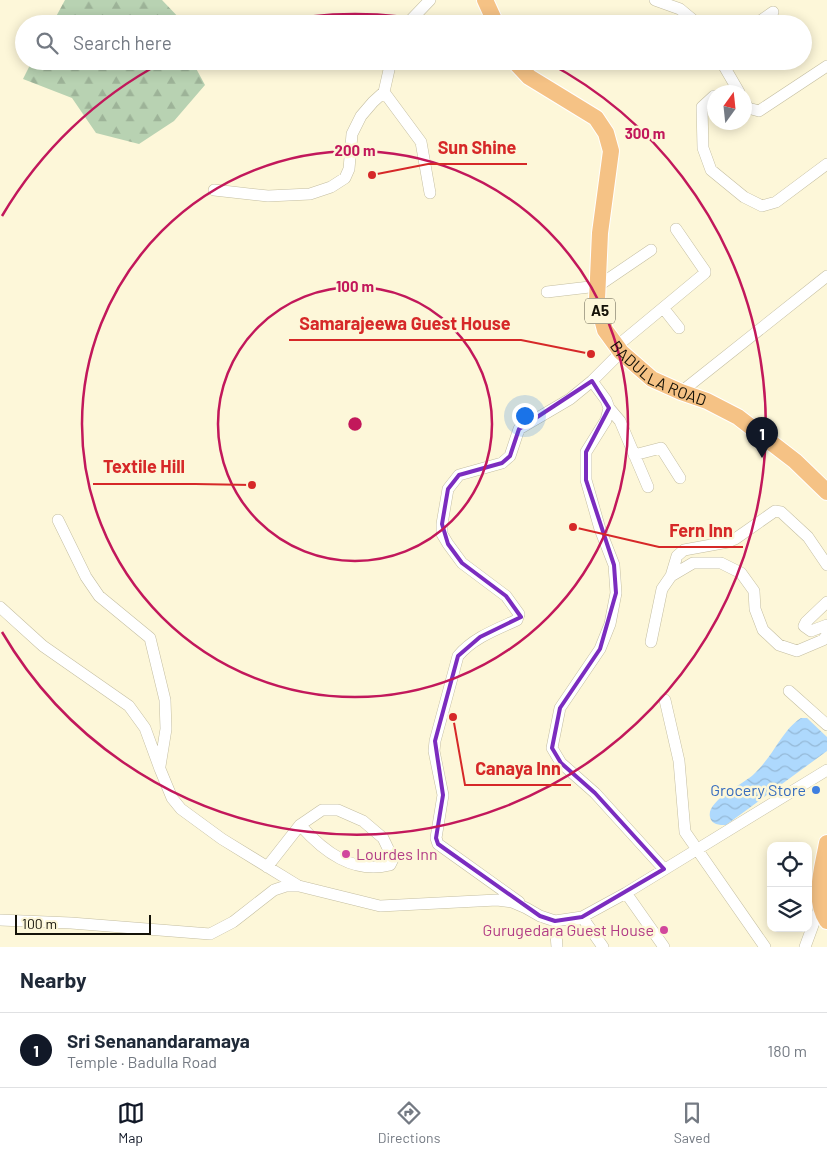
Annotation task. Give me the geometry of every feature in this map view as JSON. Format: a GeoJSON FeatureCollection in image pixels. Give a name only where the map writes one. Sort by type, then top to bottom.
{"type":"FeatureCollection","features":[{"type":"Feature","properties":{"kind":"highway"},"geometry":{"type":"LineString","coordinates":[[484,0],[492,15]]}},
{"type":"Feature","properties":{"kind":"highway","name":"BADULLA ROAD"},"geometry":{"type":"LineString","coordinates":[[523,70],[530,77],[596,118],[606,133],[611,151],[600,233],[597,300],[605,330],[619,349],[652,379],[707,401],[738,417],[796,461],[827,492]]}},
{"type":"Feature","properties":{"kind":"highway"},"geometry":{"type":"LineString","coordinates":[[824,913],[819,895],[827,843]]}},
{"type":"Feature","properties":{"kind":"street"},"geometry":{"type":"LineString","coordinates":[[416,15],[430,0]]}},
{"type":"Feature","properties":{"kind":"street"},"geometry":{"type":"LineString","coordinates":[[655,0],[680,9],[687,15]]}},
{"type":"Feature","properties":{"kind":"street"},"geometry":{"type":"LineString","coordinates":[[769,15],[773,12]]}},
{"type":"Feature","properties":{"kind":"street"},"geometry":{"type":"LineString","coordinates":[[752,109],[760,111],[827,66]]}},
{"type":"Feature","properties":{"kind":"street"},"geometry":{"type":"LineString","coordinates":[[214,190],[268,196],[310,194],[331,187],[345,178],[349,169],[352,134],[361,116],[384,92],[390,70]]}},
{"type":"Feature","properties":{"kind":"street"},"geometry":{"type":"LineString","coordinates":[[726,70],[734,85]]}},
{"type":"Feature","properties":{"kind":"street"},"geometry":{"type":"LineString","coordinates":[[384,92],[421,142],[430,193]]}},
{"type":"Feature","properties":{"kind":"street"},"geometry":{"type":"LineString","coordinates":[[707,102],[702,106],[703,148],[711,170],[744,197],[762,206],[776,202],[827,164]]}},
{"type":"Feature","properties":{"kind":"street"},"geometry":{"type":"LineString","coordinates":[[676,229],[705,271],[705,274],[619,349],[592,381],[570,399],[519,430],[510,456],[502,463],[459,475],[448,489],[442,534],[462,563],[506,596],[519,614],[516,620],[480,637],[466,646],[458,656],[435,741],[434,751],[443,795],[436,838],[438,844],[526,908],[540,916],[555,920],[582,916],[626,893],[827,770]]}},
{"type":"Feature","properties":{"kind":"street"},"geometry":{"type":"LineString","coordinates":[[547,292],[598,286],[651,250]]}},
{"type":"Feature","properties":{"kind":"street"},"geometry":{"type":"LineString","coordinates":[[681,392],[827,276]]}},
{"type":"Feature","properties":{"kind":"street"},"geometry":{"type":"LineString","coordinates":[[664,308],[679,328]]}},
{"type":"Feature","properties":{"kind":"street"},"geometry":{"type":"LineString","coordinates":[[592,381],[606,400],[609,408],[620,421],[648,486]]}},
{"type":"Feature","properties":{"kind":"street"},"geometry":{"type":"LineString","coordinates":[[609,408],[606,420],[586,452],[586,480],[600,529],[614,565],[616,593],[610,624],[600,649],[560,708],[552,748],[561,763],[595,792],[664,869]]}},
{"type":"Feature","properties":{"kind":"street"},"geometry":{"type":"LineString","coordinates":[[634,455],[658,448],[663,449],[680,478]]}},
{"type":"Feature","properties":{"kind":"street"},"geometry":{"type":"LineString","coordinates":[[651,642],[662,589],[671,576],[680,553],[684,550],[735,539],[773,511],[781,512],[808,537],[827,565]]}},
{"type":"Feature","properties":{"kind":"street"},"geometry":{"type":"LineString","coordinates":[[58,520],[86,577],[99,596],[150,638],[165,700],[166,729],[160,769]]}},
{"type":"Feature","properties":{"kind":"street"},"geometry":{"type":"LineString","coordinates":[[671,576],[693,563],[721,562],[741,572],[754,591],[755,609],[763,630],[779,645],[798,651],[823,640],[827,635]]}},
{"type":"Feature","properties":{"kind":"street"},"geometry":{"type":"LineString","coordinates":[[827,602],[804,626],[811,631],[827,626]]}},
{"type":"Feature","properties":{"kind":"street"},"geometry":{"type":"LineString","coordinates":[[0,607],[44,646],[129,706],[145,728],[172,798],[181,808],[222,839],[300,886]]}},
{"type":"Feature","properties":{"kind":"street"},"geometry":{"type":"LineString","coordinates":[[789,691],[827,724]]}},
{"type":"Feature","properties":{"kind":"street"},"geometry":{"type":"LineString","coordinates":[[665,700],[678,761],[685,832],[765,947]]}},
{"type":"Feature","properties":{"kind":"street"},"geometry":{"type":"LineString","coordinates":[[267,867],[300,825],[322,810],[338,810],[363,821],[383,838],[393,859],[390,865],[375,869],[342,861],[312,838],[300,825]]}},
{"type":"Feature","properties":{"kind":"street"},"geometry":{"type":"LineString","coordinates":[[0,920],[71,923],[210,934],[232,922],[274,890],[286,886],[300,886],[380,906],[496,900],[512,902],[526,908]]}},
{"type":"Feature","properties":{"kind":"street"},"geometry":{"type":"LineString","coordinates":[[626,893],[664,947]]}},
{"type":"Feature","properties":{"kind":"street"},"geometry":{"type":"LineString","coordinates":[[804,947],[824,913]]}},
{"type":"Feature","properties":{"kind":"street"},"geometry":{"type":"LineString","coordinates":[[582,916],[603,947]]}},
{"type":"Feature","properties":{"kind":"street"},"geometry":{"type":"LineString","coordinates":[[555,920],[557,947]]}},
{"type":"Feature","properties":{"kind":"highlighted area"},"geometry":{"type":"Polygon","coordinates":[[[592,381],[609,408],[586,452],[586,480],[614,565],[616,593],[600,649],[560,708],[552,748],[561,763],[595,793],[664,869],[582,917],[555,921],[540,916],[438,844],[436,838],[443,795],[435,741],[458,656],[480,637],[521,617],[506,596],[462,563],[448,544],[442,524],[448,489],[459,475],[502,463],[510,456],[519,429],[592,381]]]}},
{"type":"Feature","properties":{"kind":"green space"},"geometry":{"type":"Polygon","coordinates":[[[65,0],[162,0],[176,15],[57,15],[65,0]]]}},
{"type":"Feature","properties":{"kind":"green space"},"geometry":{"type":"Polygon","coordinates":[[[28,70],[197,70],[205,85],[174,121],[139,144],[96,133],[72,98],[23,79],[28,70]]]}},
{"type":"Feature","properties":{"kind":"water"},"geometry":{"type":"Polygon","coordinates":[[[801,718],[807,718],[827,737],[827,751],[726,825],[718,825],[712,822],[710,811],[719,799],[753,775],[762,766],[790,727],[801,718]]]}},
{"type":"Feature","properties":{"kind":"place","name":"Sun Shine"},"geometry":{"type":"Point","coordinates":[372,175]}},
{"type":"Feature","properties":{"kind":"place","name":"Samarajeewa Guest House"},"geometry":{"type":"Point","coordinates":[591,354]}},
{"type":"Feature","properties":{"kind":"place","name":"Sri Senanandaramaya"},"geometry":{"type":"Point","coordinates":[762,458]}},
{"type":"Feature","properties":{"kind":"place","name":"Textile Hill"},"geometry":{"type":"Point","coordinates":[252,485]}},
{"type":"Feature","properties":{"kind":"place","name":"Fern Inn"},"geometry":{"type":"Point","coordinates":[573,527]}},
{"type":"Feature","properties":{"kind":"place","name":"Canaya Inn"},"geometry":{"type":"Point","coordinates":[453,717]}},
{"type":"Feature","properties":{"kind":"place","name":"Grocery Store"},"geometry":{"type":"Point","coordinates":[816,790]}},
{"type":"Feature","properties":{"kind":"place","name":"Lourdes Inn"},"geometry":{"type":"Point","coordinates":[346,854]}},
{"type":"Feature","properties":{"kind":"place","name":"Gurugedara Guest House"},"geometry":{"type":"Point","coordinates":[664,930]}}]}
